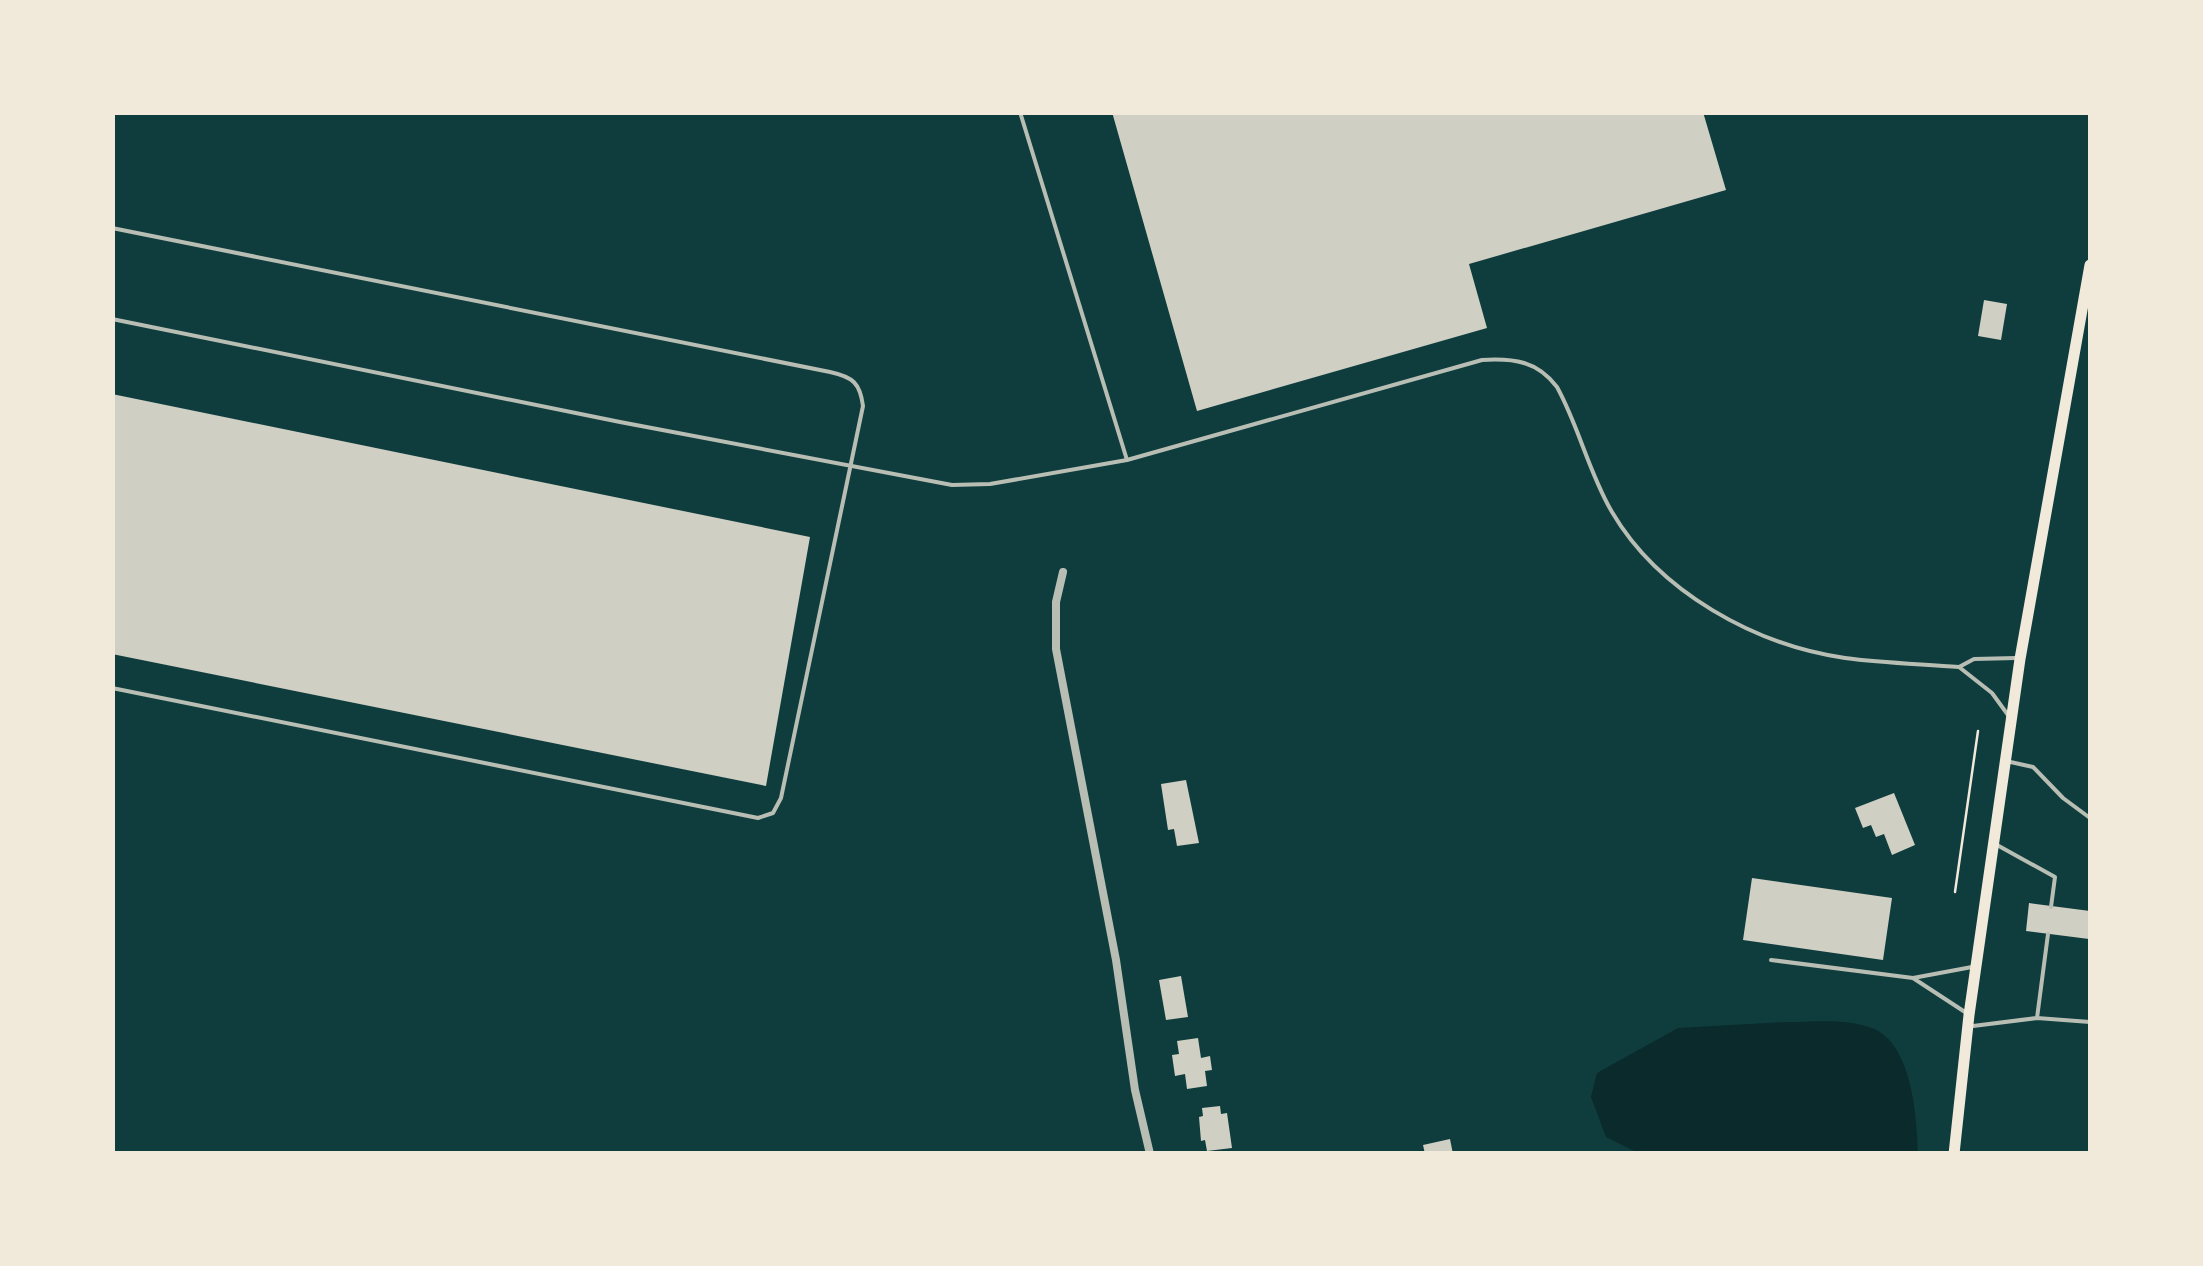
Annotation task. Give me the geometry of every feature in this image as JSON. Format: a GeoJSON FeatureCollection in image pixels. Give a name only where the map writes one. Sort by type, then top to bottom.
{"type":"FeatureCollection","features":[{"type":"Feature","properties":{"kind":"main road"},"geometry":{"type":"LineString","coordinates":[[1954,1154],[1976,966],[2020,659],[2090,264]]}},
{"type":"Feature","properties":{"kind":"street"},"geometry":{"type":"LineString","coordinates":[[1063,572],[1056,602],[1056,649],[1116,960],[1135,1090],[1150,1154]]}},
{"type":"Feature","properties":{"kind":"lane"},"geometry":{"type":"LineString","coordinates":[[1020,112],[1127,460]]}},
{"type":"Feature","properties":{"kind":"lane"},"geometry":{"type":"LineString","coordinates":[[112,228],[850,377],[861,388],[863,406],[781,798],[773,813],[758,818],[112,688]]}},
{"type":"Feature","properties":{"kind":"lane"},"geometry":{"type":"LineString","coordinates":[[112,319],[952,485],[990,484],[1127,460],[1482,360],[1520,360],[1539,369],[1557,387],[1613,513],[1636,544],[1684,591],[1744,628],[1843,658],[1958,667],[1974,659],[1996,656],[2020,659]]}},
{"type":"Feature","properties":{"kind":"lane"},"geometry":{"type":"LineString","coordinates":[[1958,667],[1992,693],[2011,719]]}},
{"type":"Feature","properties":{"kind":"lane"},"geometry":{"type":"LineString","coordinates":[[2005,761],[2033,767],[2062,798],[2090,818]]}},
{"type":"Feature","properties":{"kind":"lane"},"geometry":{"type":"LineString","coordinates":[[1993,843],[2055,877],[2051,907]]}},
{"type":"Feature","properties":{"kind":"lane"},"geometry":{"type":"LineString","coordinates":[[2037,1018],[2048,934]]}},
{"type":"Feature","properties":{"kind":"lane"},"geometry":{"type":"LineString","coordinates":[[1771,960],[1913,978],[1976,966]]}},
{"type":"Feature","properties":{"kind":"lane"},"geometry":{"type":"LineString","coordinates":[[1913,978],[1969,1021],[2037,1018],[2090,1022]]}},
{"type":"Feature","properties":{"kind":"path"},"geometry":{"type":"LineString","coordinates":[[1955,892],[1978,731]]}},
{"type":"Feature","properties":{"kind":"water"},"geometry":{"type":"Polygon","coordinates":[[[1851,1023],[1885,1036],[1896,1049],[1910,1083],[1918,1153],[1640,1154],[1606,1137],[1591,1097],[1597,1073],[1678,1028],[1851,1023]]]}},
{"type":"Feature","properties":{"kind":"building"},"geometry":{"type":"Polygon","coordinates":[[[1112,112],[1703,112],[1726,190],[1469,264],[1487,328],[1197,411],[1112,112]]]}},
{"type":"Feature","properties":{"kind":"building"},"geometry":{"type":"Polygon","coordinates":[[[1984,300],[2007,304],[2001,340],[1978,336],[1984,300]]]}},
{"type":"Feature","properties":{"kind":"building"},"geometry":{"type":"Polygon","coordinates":[[[112,394],[810,537],[766,786],[112,654],[112,394]]]}},
{"type":"Feature","properties":{"kind":"building"},"geometry":{"type":"Polygon","coordinates":[[[1186,780],[1199,843],[1177,846],[1174,829],[1168,830],[1161,784],[1186,780]]]}},
{"type":"Feature","properties":{"kind":"building"},"geometry":{"type":"Polygon","coordinates":[[[1894,793],[1915,845],[1892,855],[1884,834],[1876,837],[1871,825],[1863,828],[1855,808],[1894,793]]]}},
{"type":"Feature","properties":{"kind":"building"},"geometry":{"type":"Polygon","coordinates":[[[1752,878],[1892,898],[1883,960],[1743,940],[1752,878]]]}},
{"type":"Feature","properties":{"kind":"building"},"geometry":{"type":"Polygon","coordinates":[[[2029,903],[2090,911],[2089,939],[2026,931],[2029,903]]]}},
{"type":"Feature","properties":{"kind":"building"},"geometry":{"type":"Polygon","coordinates":[[[1181,976],[1188,1017],[1166,1020],[1159,980],[1181,976]]]}},
{"type":"Feature","properties":{"kind":"building"},"geometry":{"type":"Polygon","coordinates":[[[1198,1038],[1201,1058],[1210,1056],[1212,1070],[1205,1071],[1207,1086],[1187,1089],[1185,1074],[1175,1076],[1172,1055],[1179,1054],[1177,1041],[1198,1038]]]}},
{"type":"Feature","properties":{"kind":"building"},"geometry":{"type":"Polygon","coordinates":[[[1220,1106],[1221,1114],[1227,1113],[1232,1148],[1207,1151],[1205,1140],[1201,1141],[1199,1117],[1203,1116],[1202,1108],[1220,1106]]]}},
{"type":"Feature","properties":{"kind":"building"},"geometry":{"type":"Polygon","coordinates":[[[1450,1139],[1453,1154],[1425,1154],[1423,1145],[1450,1139]]]}}]}
